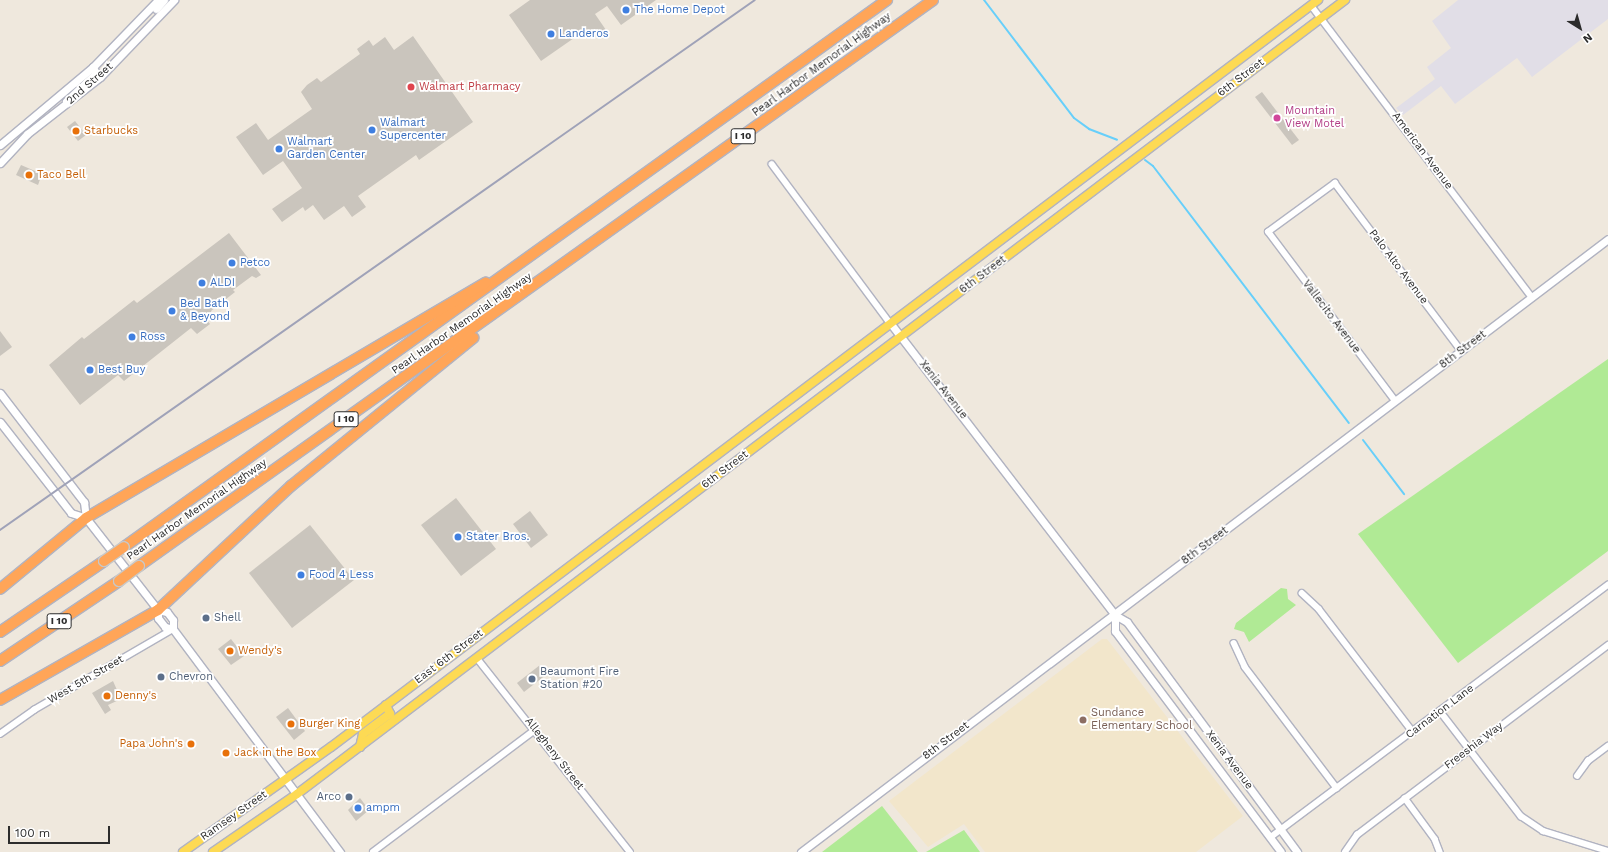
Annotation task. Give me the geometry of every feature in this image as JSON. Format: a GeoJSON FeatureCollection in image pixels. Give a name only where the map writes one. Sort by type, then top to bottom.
{"type":"FeatureCollection","features":[{"type":"Feature","properties":{"kind":"highway","name":"Pearl Harbor Memorial Highway"},"geometry":{"type":"LineString","coordinates":[[0,632],[124,547],[887,0]]}},
{"type":"Feature","properties":{"kind":"highway","name":"Pearl Harbor Memorial Highway"},"geometry":{"type":"LineString","coordinates":[[0,661],[119,581],[554,273],[933,0]]}},
{"type":"Feature","properties":{"kind":"highway"},"geometry":{"type":"LineString","coordinates":[[0,589],[86,518],[534,254]]}},
{"type":"Feature","properties":{"kind":"highway"},"geometry":{"type":"LineString","coordinates":[[0,700],[158,610],[308,472],[554,273]]}},
{"type":"Feature","properties":{"kind":"main road","name":"6th Street"},"geometry":{"type":"LineString","coordinates":[[620,549],[902,337],[1345,0]]}},
{"type":"Feature","properties":{"kind":"main road","name":"6th Street"},"geometry":{"type":"LineString","coordinates":[[612,534],[1176,109],[1314,3]]}},
{"type":"Feature","properties":{"kind":"main road"},"geometry":{"type":"LineString","coordinates":[[1176,109],[1185,121]]}},
{"type":"Feature","properties":{"kind":"main road","name":"East 6th Street"},"geometry":{"type":"LineString","coordinates":[[286,779],[612,534]]}},
{"type":"Feature","properties":{"kind":"main road","name":"East 6th Street"},"geometry":{"type":"LineString","coordinates":[[297,794],[620,549]]}},
{"type":"Feature","properties":{"kind":"main road"},"geometry":{"type":"LineString","coordinates":[[360,747],[363,734],[390,714],[386,705]]}},
{"type":"Feature","properties":{"kind":"main road","name":"Ramsey Street"},"geometry":{"type":"LineString","coordinates":[[182,852],[286,779]]}},
{"type":"Feature","properties":{"kind":"main road","name":"Ramsey Street"},"geometry":{"type":"LineString","coordinates":[[214,852],[297,794]]}},
{"type":"Feature","properties":{"kind":"street","name":"2nd Street"},"geometry":{"type":"LineString","coordinates":[[0,145],[93,67],[158,0]]}},
{"type":"Feature","properties":{"kind":"street"},"geometry":{"type":"LineString","coordinates":[[135,43],[136,31],[164,0]]}},
{"type":"Feature","properties":{"kind":"street","name":"2nd Street"},"geometry":{"type":"LineString","coordinates":[[0,163],[22,139],[55,113],[135,43],[174,0]]}},
{"type":"Feature","properties":{"kind":"street","name":"American Avenue"},"geometry":{"type":"LineString","coordinates":[[1314,3],[1321,18],[1532,297]]}},
{"type":"Feature","properties":{"kind":"street"},"geometry":{"type":"LineString","coordinates":[[55,113],[96,73],[93,67]]}},
{"type":"Feature","properties":{"kind":"street","name":"Xenia Avenue"},"geometry":{"type":"LineString","coordinates":[[772,164],[891,324],[1114,615],[1127,622],[1297,852]]}},
{"type":"Feature","properties":{"kind":"street","name":"Vallecito Avenue"},"geometry":{"type":"LineString","coordinates":[[1335,183],[1268,232],[1395,401]]}},
{"type":"Feature","properties":{"kind":"street","name":"Palo Alto Avenue"},"geometry":{"type":"LineString","coordinates":[[1335,183],[1462,350]]}},
{"type":"Feature","properties":{"kind":"street","name":"8th Street"},"geometry":{"type":"LineString","coordinates":[[801,852],[1608,239]]}},
{"type":"Feature","properties":{"kind":"street"},"geometry":{"type":"LineString","coordinates":[[0,393],[84,502],[86,518],[158,610],[162,622],[173,629],[340,852]]}},
{"type":"Feature","properties":{"kind":"street"},"geometry":{"type":"LineString","coordinates":[[0,422],[71,513],[86,518]]}},
{"type":"Feature","properties":{"kind":"street","name":"Carnation Lane"},"geometry":{"type":"LineString","coordinates":[[1271,837],[1608,585]]}},
{"type":"Feature","properties":{"kind":"street"},"geometry":{"type":"LineString","coordinates":[[1302,592],[1319,609],[1413,732]]}},
{"type":"Feature","properties":{"kind":"street","name":"Xenia Avenue"},"geometry":{"type":"LineString","coordinates":[[1114,615],[1115,631],[1281,852]]}},
{"type":"Feature","properties":{"kind":"street","name":"West 5th Street"},"geometry":{"type":"LineString","coordinates":[[0,734],[34,710],[173,629]]}},
{"type":"Feature","properties":{"kind":"street"},"geometry":{"type":"LineString","coordinates":[[1234,643],[1245,667],[1337,788]]}},
{"type":"Feature","properties":{"kind":"street","name":"Freeshia Way"},"geometry":{"type":"LineString","coordinates":[[1345,852],[1356,835],[1608,645]]}},
{"type":"Feature","properties":{"kind":"street","name":"Allegheny Street"},"geometry":{"type":"LineString","coordinates":[[477,658],[630,852]]}},
{"type":"Feature","properties":{"kind":"street"},"geometry":{"type":"LineString","coordinates":[[1440,711],[1521,816],[1542,831],[1608,851]]}},
{"type":"Feature","properties":{"kind":"street"},"geometry":{"type":"LineString","coordinates":[[373,852],[535,730]]}},
{"type":"Feature","properties":{"kind":"street"},"geometry":{"type":"LineString","coordinates":[[1577,776],[1588,761],[1608,746]]}},
{"type":"Feature","properties":{"kind":"street"},"geometry":{"type":"LineString","coordinates":[[1405,798],[1435,839],[1440,852]]}},
{"type":"Feature","properties":{"kind":"shaded area"},"geometry":{"type":"Polygon","coordinates":[[[1458,0],[1608,0],[1608,19],[1532,77],[1517,58],[1455,104],[1441,86],[1403,115],[1396,108],[1435,79],[1427,67],[1451,48],[1432,21],[1458,0]]]}},
{"type":"Feature","properties":{"kind":"shaded area","name":"Sundance Elementary School"},"geometry":{"type":"Polygon","coordinates":[[[1102,639],[1107,639],[1243,816],[1196,852],[985,852],[964,824],[928,847],[889,801],[1102,639]]]}},
{"type":"Feature","properties":{"kind":"green space"},"geometry":{"type":"Polygon","coordinates":[[[1608,359],[1608,551],[1458,663],[1358,534],[1608,359]]]}},
{"type":"Feature","properties":{"kind":"green space"},"geometry":{"type":"Polygon","coordinates":[[[1281,588],[1287,589],[1288,599],[1296,605],[1249,642],[1244,632],[1234,629],[1236,623],[1281,588]]]}},
{"type":"Feature","properties":{"kind":"green space"},"geometry":{"type":"Polygon","coordinates":[[[882,806],[918,852],[822,852],[882,806]]]}},
{"type":"Feature","properties":{"kind":"green space"},"geometry":{"type":"Polygon","coordinates":[[[964,830],[980,852],[926,852],[964,830]]]}},
{"type":"Feature","properties":{"kind":"building","name":"Landeros"},"geometry":{"type":"Polygon","coordinates":[[[530,0],[656,0],[621,25],[607,6],[595,14],[606,30],[593,38],[587,29],[541,61],[509,15],[530,0]]]}},
{"type":"Feature","properties":{"kind":"building","name":"Walmart Supercenter"},"geometry":{"type":"Polygon","coordinates":[[[413,36],[473,122],[419,160],[416,155],[358,196],[366,207],[352,217],[344,206],[324,220],[313,205],[305,211],[303,207],[282,222],[272,209],[302,188],[283,161],[263,175],[236,137],[256,123],[268,140],[312,109],[301,92],[307,85],[317,78],[321,82],[360,54],[357,49],[369,40],[373,46],[385,37],[394,50],[413,36]]]}},
{"type":"Feature","properties":{"kind":"building","name":"Mountain View Motel"},"geometry":{"type":"Polygon","coordinates":[[[1262,92],[1299,140],[1292,145],[1255,97],[1262,92]]]}},
{"type":"Feature","properties":{"kind":"building","name":"Starbucks"},"geometry":{"type":"Polygon","coordinates":[[[75,121],[86,135],[78,141],[67,127],[75,121]]]}},
{"type":"Feature","properties":{"kind":"building","name":"Taco Bell"},"geometry":{"type":"Polygon","coordinates":[[[21,165],[42,174],[38,185],[16,175],[21,165]]]}},
{"type":"Feature","properties":{"kind":"building"},"geometry":{"type":"Polygon","coordinates":[[[229,233],[261,275],[256,278],[252,276],[233,290],[235,292],[211,311],[212,315],[206,319],[210,324],[197,334],[191,328],[124,381],[118,375],[80,405],[49,365],[82,337],[84,339],[134,300],[137,303],[229,233]]]}},
{"type":"Feature","properties":{"kind":"building"},"geometry":{"type":"Polygon","coordinates":[[[0,331],[12,347],[0,356],[0,331]]]}},
{"type":"Feature","properties":{"kind":"building","name":"Stater Bros."},"geometry":{"type":"Polygon","coordinates":[[[456,498],[496,549],[461,576],[421,525],[456,498]]]}},
{"type":"Feature","properties":{"kind":"building"},"geometry":{"type":"Polygon","coordinates":[[[530,511],[548,535],[531,548],[513,524],[530,511]]]}},
{"type":"Feature","properties":{"kind":"building","name":"Food 4 Less"},"geometry":{"type":"Polygon","coordinates":[[[310,525],[354,580],[292,628],[249,573],[310,525]]]}},
{"type":"Feature","properties":{"kind":"building","name":"Wendy's"},"geometry":{"type":"Polygon","coordinates":[[[231,639],[244,656],[231,665],[218,649],[231,639]]]}},
{"type":"Feature","properties":{"kind":"building","name":"Beaumont Fire Station #20"},"geometry":{"type":"Polygon","coordinates":[[[540,665],[547,674],[524,692],[517,683],[540,665]]]}},
{"type":"Feature","properties":{"kind":"building","name":"Denny's"},"geometry":{"type":"Polygon","coordinates":[[[113,681],[121,699],[108,705],[111,710],[105,714],[92,693],[113,681]]]}},
{"type":"Feature","properties":{"kind":"building","name":"Burger King"},"geometry":{"type":"Polygon","coordinates":[[[288,708],[305,731],[294,740],[276,717],[288,708]]]}},
{"type":"Feature","properties":{"kind":"building","name":"ampm"},"geometry":{"type":"Polygon","coordinates":[[[360,798],[369,810],[356,821],[348,810],[360,798]]]}},
{"type":"Feature","properties":{"kind":"waterway"},"geometry":{"type":"LineString","coordinates":[[984,0],[1074,118],[1089,129],[1117,140]]}},
{"type":"Feature","properties":{"kind":"waterway"},"geometry":{"type":"LineString","coordinates":[[1145,160],[1153,166],[1349,423]]}},
{"type":"Feature","properties":{"kind":"waterway"},"geometry":{"type":"LineString","coordinates":[[1363,440],[1404,494]]}},
{"type":"Feature","properties":{"kind":"railway"},"geometry":{"type":"LineString","coordinates":[[0,530],[755,0]]}},
{"type":"Feature","properties":{"kind":"place","name":"The Home Depot"},"geometry":{"type":"Point","coordinates":[626,10]}},
{"type":"Feature","properties":{"kind":"place","name":"Landeros"},"geometry":{"type":"Point","coordinates":[551,34]}},
{"type":"Feature","properties":{"kind":"place","name":"Walmart Pharmacy"},"geometry":{"type":"Point","coordinates":[411,87]}},
{"type":"Feature","properties":{"kind":"place","name":"Mountain View Motel"},"geometry":{"type":"Point","coordinates":[1277,118]}},
{"type":"Feature","properties":{"kind":"place","name":"Walmart Supercenter"},"geometry":{"type":"Point","coordinates":[372,130]}},
{"type":"Feature","properties":{"kind":"place","name":"Starbucks"},"geometry":{"type":"Point","coordinates":[76,131]}},
{"type":"Feature","properties":{"kind":"place","name":"Walmart Garden Center"},"geometry":{"type":"Point","coordinates":[279,149]}},
{"type":"Feature","properties":{"kind":"place","name":"Taco Bell"},"geometry":{"type":"Point","coordinates":[29,175]}},
{"type":"Feature","properties":{"kind":"place","name":"Petco"},"geometry":{"type":"Point","coordinates":[232,263]}},
{"type":"Feature","properties":{"kind":"place","name":"ALDI"},"geometry":{"type":"Point","coordinates":[202,283]}},
{"type":"Feature","properties":{"kind":"place","name":"Bed Bath & Beyond"},"geometry":{"type":"Point","coordinates":[172,311]}},
{"type":"Feature","properties":{"kind":"place","name":"Ross"},"geometry":{"type":"Point","coordinates":[132,337]}},
{"type":"Feature","properties":{"kind":"place","name":"Best Buy"},"geometry":{"type":"Point","coordinates":[90,370]}},
{"type":"Feature","properties":{"kind":"place","name":"Stater Bros."},"geometry":{"type":"Point","coordinates":[458,537]}},
{"type":"Feature","properties":{"kind":"place","name":"Food 4 Less"},"geometry":{"type":"Point","coordinates":[301,575]}},
{"type":"Feature","properties":{"kind":"place","name":"Shell"},"geometry":{"type":"Point","coordinates":[206,618]}},
{"type":"Feature","properties":{"kind":"place","name":"Wendy's"},"geometry":{"type":"Point","coordinates":[230,651]}},
{"type":"Feature","properties":{"kind":"place","name":"Chevron"},"geometry":{"type":"Point","coordinates":[161,677]}},
{"type":"Feature","properties":{"kind":"place","name":"Beaumont Fire Station #20"},"geometry":{"type":"Point","coordinates":[532,679]}},
{"type":"Feature","properties":{"kind":"place","name":"Denny's"},"geometry":{"type":"Point","coordinates":[107,696]}},
{"type":"Feature","properties":{"kind":"place","name":"Sundance Elementary School"},"geometry":{"type":"Point","coordinates":[1083,720]}},
{"type":"Feature","properties":{"kind":"place","name":"Burger King"},"geometry":{"type":"Point","coordinates":[291,724]}},
{"type":"Feature","properties":{"kind":"place","name":"Papa John's"},"geometry":{"type":"Point","coordinates":[191,744]}},
{"type":"Feature","properties":{"kind":"place","name":"Jack in the Box"},"geometry":{"type":"Point","coordinates":[226,753]}},
{"type":"Feature","properties":{"kind":"place","name":"Arco"},"geometry":{"type":"Point","coordinates":[349,797]}},
{"type":"Feature","properties":{"kind":"place","name":"ampm"},"geometry":{"type":"Point","coordinates":[358,808]}}]}
